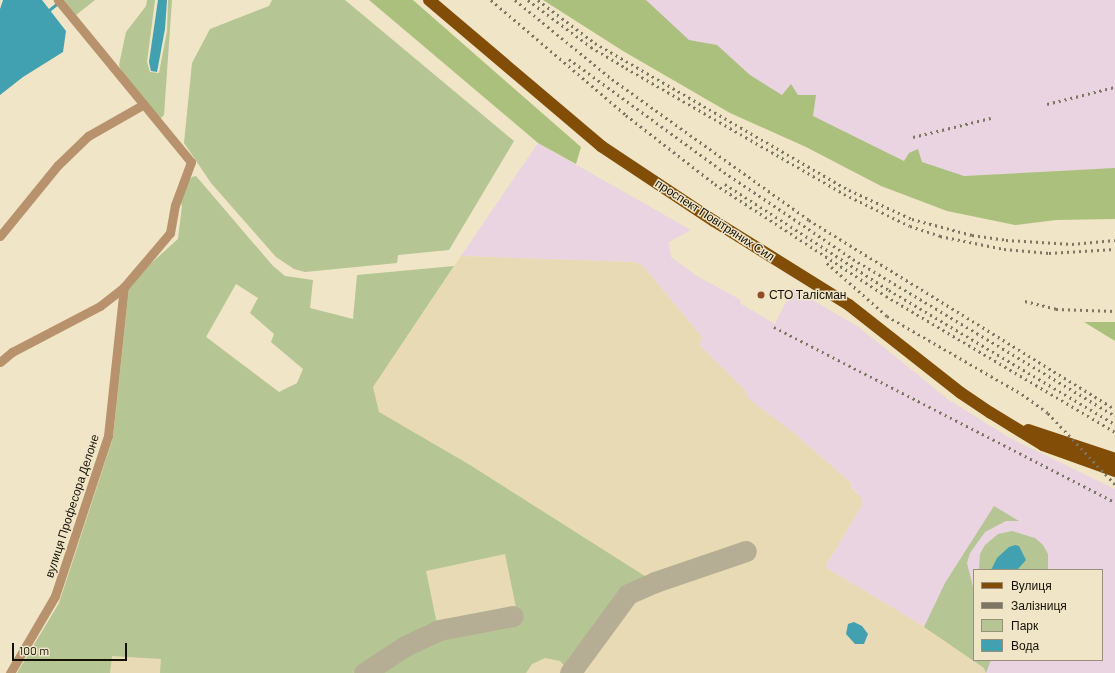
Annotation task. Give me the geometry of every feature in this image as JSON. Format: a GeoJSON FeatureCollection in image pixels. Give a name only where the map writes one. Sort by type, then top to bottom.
{"type":"FeatureCollection","features":[{"type":"Feature","properties":{"kind":"main road","name":"проспект Повітряних Сил"},"geometry":{"type":"LineString","coordinates":[[429,0],[601,146],[714,221],[849,305],[962,393],[1043,445],[1115,471]]}},
{"type":"Feature","properties":{"kind":"main road","name":"проспект Повітряних Сил"},"geometry":{"type":"LineString","coordinates":[[1013,426],[1115,460]]}},
{"type":"Feature","properties":{"kind":"street"},"geometry":{"type":"LineString","coordinates":[[0,362],[12,352],[100,306],[124,287],[170,233],[175,205],[191,162],[58,0]]}},
{"type":"Feature","properties":{"kind":"street"},"geometry":{"type":"LineString","coordinates":[[0,236],[58,164],[88,136],[144,104]]}},
{"type":"Feature","properties":{"kind":"street","name":"вулиця Професора Делоне"},"geometry":{"type":"LineString","coordinates":[[10,673],[55,596],[108,436],[124,287]]}},
{"type":"Feature","properties":{"kind":"shaded area"},"geometry":{"type":"Polygon","coordinates":[[[625,0],[1115,0],[1115,193],[989,203],[849,149],[625,0]]]}},
{"type":"Feature","properties":{"kind":"shaded area"},"geometry":{"type":"Polygon","coordinates":[[[538,143],[691,230],[669,242],[671,257],[697,276],[741,300],[740,303],[775,324],[793,288],[860,328],[949,400],[1008,437],[1115,489],[1115,673],[986,673],[984,668],[974,661],[1103,661],[1103,569],[973,569],[973,660],[928,629],[825,567],[862,505],[857,492],[851,488],[852,484],[795,434],[747,398],[747,394],[699,345],[702,337],[642,265],[634,262],[461,256],[538,143]]]}},
{"type":"Feature","properties":{"kind":"shaded area"},"geometry":{"type":"Polygon","coordinates":[[[182,206],[199,331],[279,392],[379,412],[373,387],[461,256],[634,262],[642,265],[702,337],[699,345],[745,390],[748,398],[795,434],[852,484],[851,488],[861,497],[862,505],[825,567],[928,629],[984,668],[986,673],[17,673],[59,603],[113,438],[127,300],[136,277],[178,239],[182,206]]]}},
{"type":"Feature","properties":{"kind":"green space"},"geometry":{"type":"Polygon","coordinates":[[[64,0],[95,0],[76,15],[64,0]]]}},
{"type":"Feature","properties":{"kind":"green space"},"geometry":{"type":"Polygon","coordinates":[[[147,0],[155,0],[147,62],[150,72],[159,73],[167,31],[168,0],[172,0],[164,115],[160,119],[122,73],[119,65],[126,32],[146,6],[147,0]]]}},
{"type":"Feature","properties":{"kind":"green space"},"geometry":{"type":"Polygon","coordinates":[[[272,0],[345,0],[514,141],[449,250],[398,255],[397,263],[305,272],[294,269],[276,257],[211,183],[184,143],[192,63],[210,29],[269,6],[272,0]]]}},
{"type":"Feature","properties":{"kind":"green space"},"geometry":{"type":"Polygon","coordinates":[[[369,0],[413,0],[581,147],[576,164],[538,143],[369,0]]]}},
{"type":"Feature","properties":{"kind":"green space"},"geometry":{"type":"Polygon","coordinates":[[[543,0],[646,0],[689,40],[717,45],[750,75],[782,95],[791,84],[798,95],[816,95],[813,116],[904,161],[909,153],[918,149],[922,162],[964,176],[1115,168],[1115,219],[1056,220],[1015,225],[947,211],[881,186],[806,147],[730,113],[623,51],[543,0]]]}},
{"type":"Feature","properties":{"kind":"green space"},"geometry":{"type":"Polygon","coordinates":[[[196,176],[273,266],[285,276],[313,280],[310,308],[353,319],[357,275],[454,266],[373,387],[379,412],[470,465],[651,580],[625,592],[567,669],[560,661],[545,658],[532,664],[526,673],[376,673],[408,653],[442,638],[519,622],[505,554],[426,571],[437,624],[401,640],[353,673],[160,673],[161,659],[112,656],[110,673],[17,673],[59,603],[113,438],[129,288],[136,277],[178,239],[182,207],[180,198],[184,186],[192,177],[196,176]],[[236,284],[206,337],[279,392],[297,383],[303,369],[271,342],[274,334],[250,313],[258,298],[236,284]]]}},
{"type":"Feature","properties":{"kind":"green space"},"geometry":{"type":"Polygon","coordinates":[[[1084,322],[1115,322],[1115,341],[1084,322]]]}},
{"type":"Feature","properties":{"kind":"green space"},"geometry":{"type":"Polygon","coordinates":[[[994,506],[1019,521],[1006,521],[985,532],[970,553],[967,563],[973,587],[973,660],[924,627],[945,583],[994,506]]]}},
{"type":"Feature","properties":{"kind":"green space"},"geometry":{"type":"Polygon","coordinates":[[[1012,531],[1035,538],[1043,545],[1048,554],[1048,569],[979,569],[980,554],[985,545],[998,534],[1012,531]]]}},
{"type":"Feature","properties":{"kind":"green space"},"geometry":{"type":"Polygon","coordinates":[[[974,661],[991,661],[986,673],[984,668],[974,661]]]}},
{"type":"Feature","properties":{"kind":"water"},"geometry":{"type":"Polygon","coordinates":[[[3,0],[42,0],[66,31],[63,52],[23,77],[0,95],[0,9],[3,0]]]}},
{"type":"Feature","properties":{"kind":"water"},"geometry":{"type":"Polygon","coordinates":[[[158,0],[167,0],[165,29],[157,72],[151,71],[149,62],[158,0]]]}},
{"type":"Feature","properties":{"kind":"water"},"geometry":{"type":"Polygon","coordinates":[[[1015,545],[1019,546],[1026,560],[1018,569],[992,569],[997,558],[1009,547],[1015,545]]]}},
{"type":"Feature","properties":{"kind":"water"},"geometry":{"type":"Polygon","coordinates":[[[854,622],[862,626],[868,634],[864,644],[855,644],[846,634],[848,624],[854,622]]]}},
{"type":"Feature","properties":{"kind":"waterway"},"geometry":{"type":"LineString","coordinates":[[48,11],[58,3]]}},
{"type":"Feature","properties":{"kind":"taxiway"},"geometry":{"type":"LineString","coordinates":[[570,673],[628,594],[655,582],[746,551]]}},
{"type":"Feature","properties":{"kind":"taxiway"},"geometry":{"type":"LineString","coordinates":[[364,673],[405,646],[439,630],[513,616]]}},
{"type":"Feature","properties":{"kind":"railway"},"geometry":{"type":"LineString","coordinates":[[491,0],[626,115],[715,184],[886,296],[1115,432]]}},
{"type":"Feature","properties":{"kind":"railway"},"geometry":{"type":"LineString","coordinates":[[515,0],[612,79],[809,220],[1115,409]]}},
{"type":"Feature","properties":{"kind":"railway"},"geometry":{"type":"LineString","coordinates":[[528,0],[591,47],[626,68],[844,194],[910,226],[940,236],[1004,249],[1049,253],[1115,249]]}},
{"type":"Feature","properties":{"kind":"railway"},"geometry":{"type":"LineString","coordinates":[[538,0],[595,43],[849,190],[912,219],[972,235],[1006,240],[1072,244],[1115,240]]}},
{"type":"Feature","properties":{"kind":"railway"},"geometry":{"type":"LineString","coordinates":[[569,59],[724,172],[853,259],[1115,416]]}},
{"type":"Feature","properties":{"kind":"railway"},"geometry":{"type":"LineString","coordinates":[[1047,104],[1115,87]]}},
{"type":"Feature","properties":{"kind":"railway"},"geometry":{"type":"LineString","coordinates":[[913,137],[991,118]]}},
{"type":"Feature","properties":{"kind":"railway"},"geometry":{"type":"LineString","coordinates":[[725,184],[889,290],[1115,424]]}},
{"type":"Feature","properties":{"kind":"railway"},"geometry":{"type":"LineString","coordinates":[[827,263],[887,316],[1022,394],[1048,413],[1115,484]]}},
{"type":"Feature","properties":{"kind":"railway"},"geometry":{"type":"LineString","coordinates":[[1025,301],[1056,309],[1115,311]]}},
{"type":"Feature","properties":{"kind":"railway"},"geometry":{"type":"LineString","coordinates":[[774,327],[1115,502]]}},
{"type":"Feature","properties":{"kind":"place","name":"СТО Талісман"},"geometry":{"type":"Point","coordinates":[761,295]}}]}
